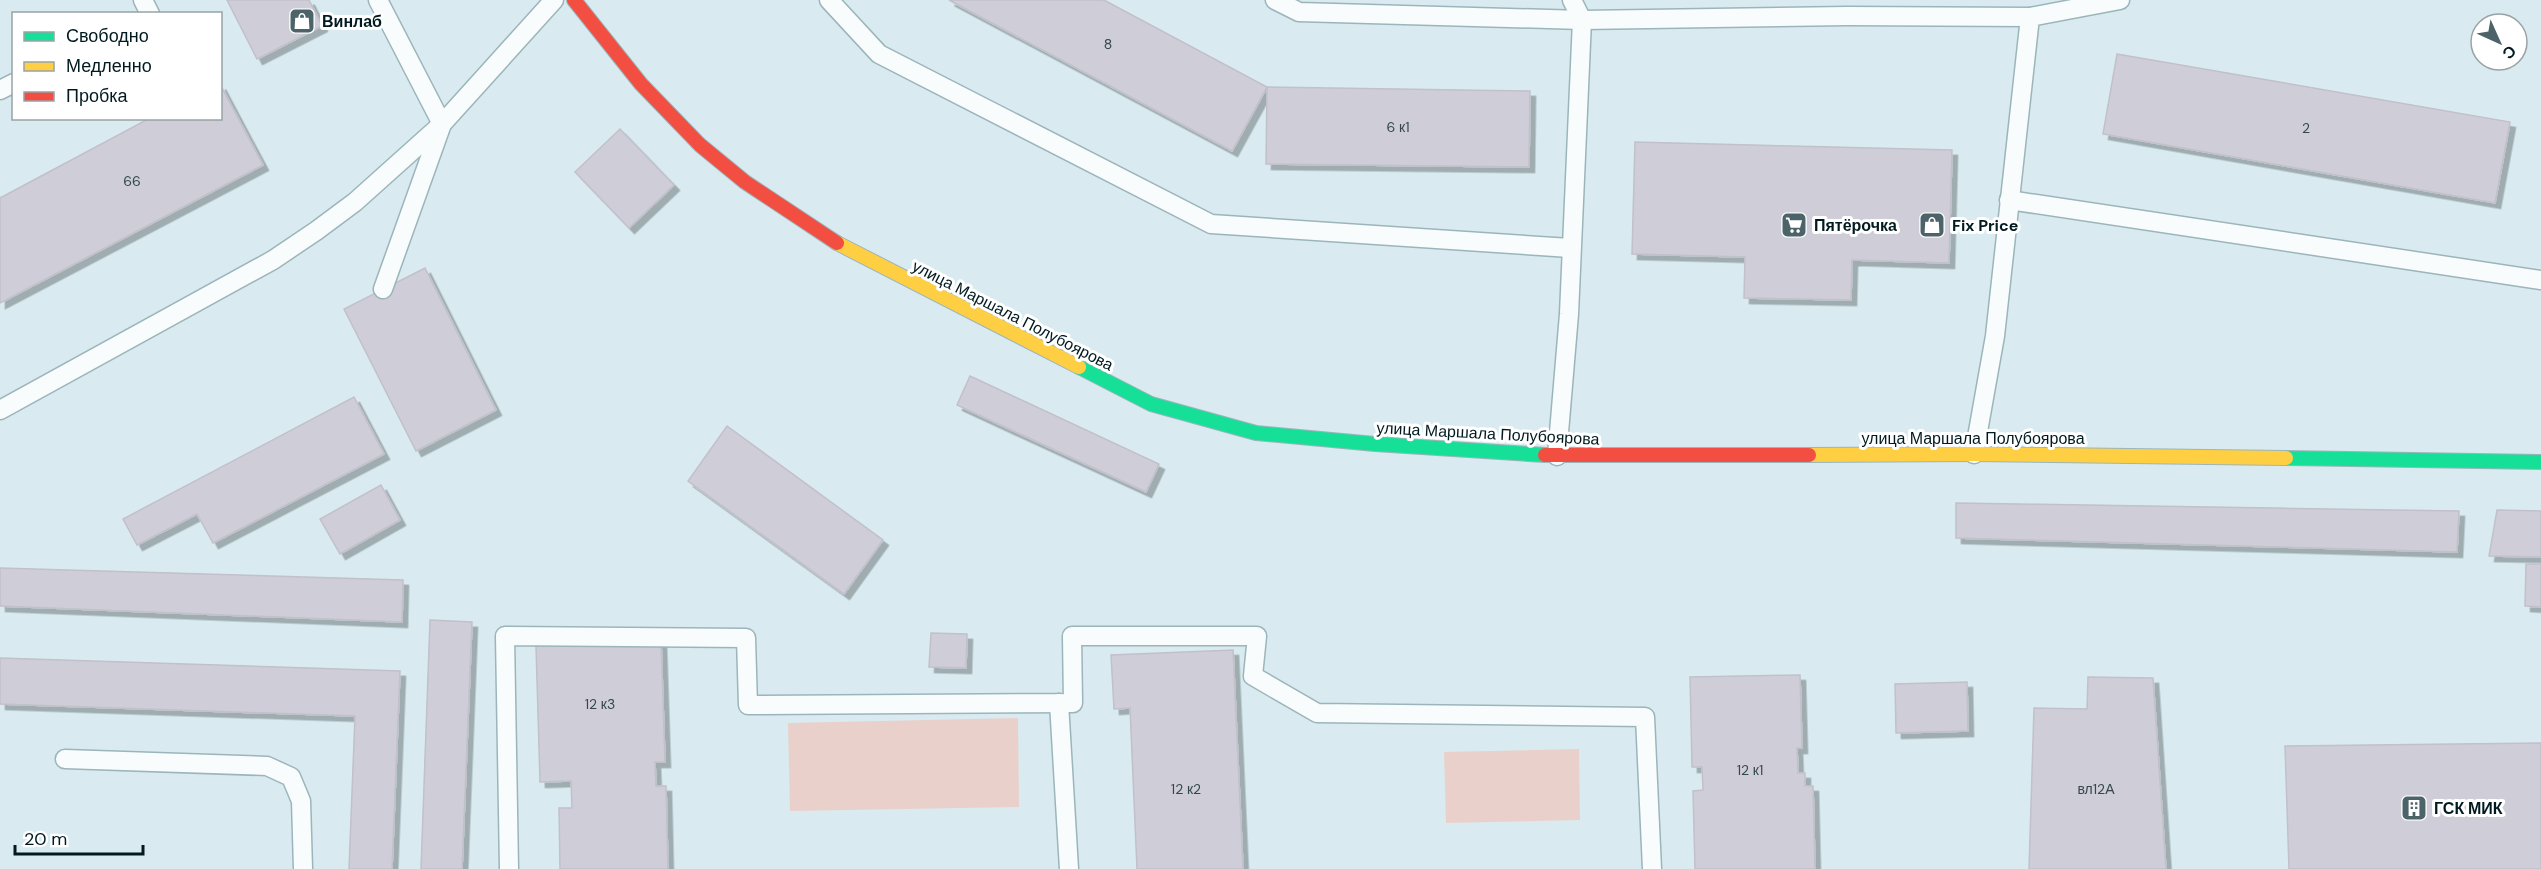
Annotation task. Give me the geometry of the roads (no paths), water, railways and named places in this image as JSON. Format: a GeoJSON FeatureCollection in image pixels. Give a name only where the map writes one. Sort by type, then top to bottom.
{"type":"FeatureCollection","features":[{"type":"Feature","properties":{"kind":"street","name":"улица Маршала Полубоярова"},"geometry":{"type":"LineString","coordinates":[[574,0],[641,84],[700,145],[745,182],[828,239],[1151,404],[1256,433],[1375,444],[1557,456],[1974,454],[2541,462]]}},
{"type":"Feature","properties":{"kind":"lane"},"geometry":{"type":"LineString","coordinates":[[378,0],[442,124],[383,288]]}},
{"type":"Feature","properties":{"kind":"lane"},"geometry":{"type":"LineString","coordinates":[[0,410],[273,260],[355,202],[442,124],[554,0]]}},
{"type":"Feature","properties":{"kind":"lane"},"geometry":{"type":"LineString","coordinates":[[829,0],[879,54],[1211,224],[1570,248]]}},
{"type":"Feature","properties":{"kind":"lane"},"geometry":{"type":"LineString","coordinates":[[1275,0],[1299,12],[1582,20],[1847,16],[2030,17],[2121,0]]}},
{"type":"Feature","properties":{"kind":"lane"},"geometry":{"type":"LineString","coordinates":[[1557,456],[1569,314],[1570,248],[1582,20],[1572,0]]}},
{"type":"Feature","properties":{"kind":"lane"},"geometry":{"type":"LineString","coordinates":[[1974,454],[1995,336],[2030,17]]}},
{"type":"Feature","properties":{"kind":"lane"},"geometry":{"type":"LineString","coordinates":[[2009,200],[2541,280]]}},
{"type":"Feature","properties":{"kind":"lane"},"geometry":{"type":"LineString","coordinates":[[509,869],[505,636],[746,638],[748,705],[1073,703],[1072,636],[1257,636],[1253,676],[1317,713],[1645,717],[1652,869]]}},
{"type":"Feature","properties":{"kind":"lane"},"geometry":{"type":"LineString","coordinates":[[1059,703],[1069,869]]}},
{"type":"Feature","properties":{"kind":"lane"},"geometry":{"type":"LineString","coordinates":[[65,759],[267,766],[291,777],[301,801],[303,869]]}},
{"type":"Feature","properties":{"kind":"place","name":"Винлаб"},"geometry":{"type":"Point","coordinates":[302,21]}},
{"type":"Feature","properties":{"kind":"place","name":"Пятёрочка"},"geometry":{"type":"Point","coordinates":[1794,225]}},
{"type":"Feature","properties":{"kind":"place","name":"Fix Price"},"geometry":{"type":"Point","coordinates":[1932,225]}},
{"type":"Feature","properties":{"kind":"place","name":"ГСК МИК"},"geometry":{"type":"Point","coordinates":[2414,808]}}]}
